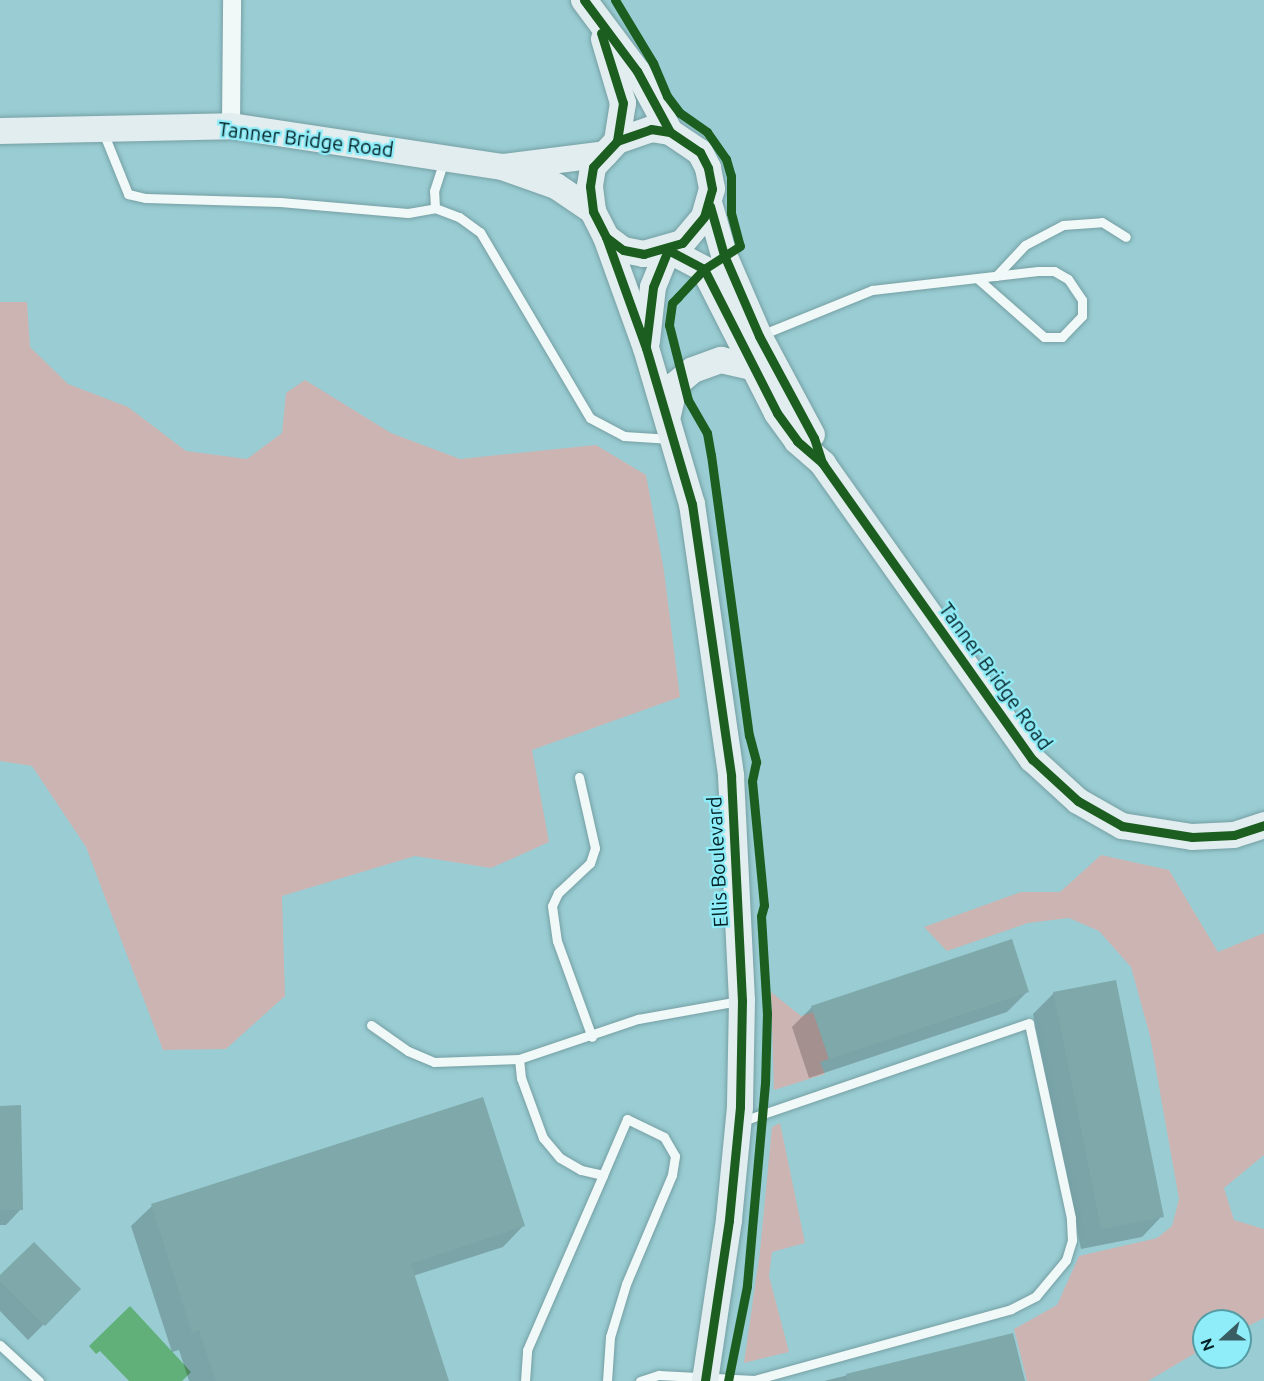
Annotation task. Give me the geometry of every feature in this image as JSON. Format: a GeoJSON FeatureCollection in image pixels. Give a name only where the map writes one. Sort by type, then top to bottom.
{"type":"FeatureCollection","features":[{"type":"Feature","properties":{"kind":"street"},"geometry":{"type":"LineString","coordinates":[[231,126],[232,0]]}},
{"type":"Feature","properties":{"kind":"street"},"geometry":{"type":"LineString","coordinates":[[584,0],[597,22],[637,71],[670,132]]}},
{"type":"Feature","properties":{"kind":"street"},"geometry":{"type":"LineString","coordinates":[[597,22],[622,103],[611,148]]}},
{"type":"Feature","properties":{"kind":"street","name":"Tanner Bridge Road"},"geometry":{"type":"LineString","coordinates":[[0,131],[231,126],[502,167],[556,186],[592,211]]}},
{"type":"Feature","properties":{"kind":"street"},"geometry":{"type":"LineString","coordinates":[[651,129],[670,132],[700,152],[708,168],[710,206],[682,243],[668,250],[644,254],[623,250],[606,237],[592,211],[590,186],[593,167],[611,148],[651,129]]}},
{"type":"Feature","properties":{"kind":"street","name":"Tanner Bridge Road"},"geometry":{"type":"LineString","coordinates":[[502,167],[611,148]]}},
{"type":"Feature","properties":{"kind":"street","name":"Tanner Bridge Road"},"geometry":{"type":"LineString","coordinates":[[710,206],[751,340],[755,368],[797,441],[823,464],[1032,759],[1078,801],[1122,826],[1151,833],[1192,837],[1234,835],[1264,825]]}},
{"type":"Feature","properties":{"kind":"street","name":"Ellis Boulevard"},"geometry":{"type":"LineString","coordinates":[[606,237],[646,348],[692,504],[731,776],[742,1000],[739,1122],[729,1220],[705,1379]]}},
{"type":"Feature","properties":{"kind":"street","name":"Tanner Bridge Road"},"geometry":{"type":"LineString","coordinates":[[668,250],[704,269],[814,438],[823,464]]}},
{"type":"Feature","properties":{"kind":"street","name":"Ellis Boulevard"},"geometry":{"type":"LineString","coordinates":[[646,348],[653,287],[668,250]]}},
{"type":"Feature","properties":{"kind":"street"},"geometry":{"type":"LineString","coordinates":[[671,427],[675,385],[693,369],[721,360],[755,368]]}},
{"type":"Feature","properties":{"kind":"lane"},"geometry":{"type":"LineString","coordinates":[[102,129],[128,194],[408,213],[435,208],[459,217],[480,232],[590,418],[624,436],[671,427]]}},
{"type":"Feature","properties":{"kind":"lane"},"geometry":{"type":"LineString","coordinates":[[435,208],[435,191],[444,158]]}},
{"type":"Feature","properties":{"kind":"lane"},"geometry":{"type":"LineString","coordinates":[[996,276],[1025,245],[1063,225],[1102,222],[1126,237]]}},
{"type":"Feature","properties":{"kind":"lane"},"geometry":{"type":"LineString","coordinates":[[751,340],[872,290],[919,282],[978,279],[1054,271],[1076,288],[1082,316],[1062,336],[1044,337],[978,279]]}},
{"type":"Feature","properties":{"kind":"lane"},"geometry":{"type":"LineString","coordinates":[[579,777],[595,848],[590,863],[558,893],[552,906],[557,942],[592,1037]]}},
{"type":"Feature","properties":{"kind":"lane"},"geometry":{"type":"LineString","coordinates":[[371,1025],[408,1051],[434,1062],[519,1059],[592,1037],[638,1019],[742,1000]]}},
{"type":"Feature","properties":{"kind":"lane"},"geometry":{"type":"LineString","coordinates":[[640,1381],[659,1375],[753,1380],[1011,1309],[1036,1296],[1054,1278],[1066,1260],[1072,1240],[1071,1218],[1029,1023],[739,1122]]}},
{"type":"Feature","properties":{"kind":"lane"},"geometry":{"type":"LineString","coordinates":[[519,1059],[521,1078],[543,1138],[560,1158],[581,1170],[603,1174]]}},
{"type":"Feature","properties":{"kind":"lane"},"geometry":{"type":"LineString","coordinates":[[525,1381],[527,1350],[627,1119],[664,1137],[675,1156],[672,1175],[626,1284],[613,1326],[607,1381]]}},
{"type":"Feature","properties":{"kind":"lane"},"geometry":{"type":"LineString","coordinates":[[0,1345],[39,1381]]}},
{"type":"Feature","properties":{"kind":"shaded area"},"geometry":{"type":"Polygon","coordinates":[[[0,302],[27,302],[30,347],[68,384],[128,407],[186,451],[247,459],[282,433],[286,393],[305,380],[391,433],[460,459],[596,445],[646,475],[664,571],[680,697],[532,750],[549,842],[491,868],[415,856],[282,896],[285,996],[226,1049],[163,1050],[86,847],[32,766],[0,761],[0,302]]]}},
{"type":"Feature","properties":{"kind":"shaded area"},"geometry":{"type":"Polygon","coordinates":[[[1101,855],[1169,870],[1218,952],[1264,933],[1264,1155],[1224,1188],[1234,1220],[1264,1229],[1264,1318],[1252,1324],[1252,1309],[1192,1309],[1192,1355],[1148,1381],[1027,1381],[1014,1329],[1057,1305],[1079,1256],[1157,1238],[1172,1226],[1179,1199],[1150,1036],[1131,967],[1099,931],[1069,918],[1028,923],[947,951],[924,927],[1021,892],[1060,892],[1101,855]]]}},
{"type":"Feature","properties":{"kind":"shaded area"},"geometry":{"type":"Polygon","coordinates":[[[771,992],[801,1016],[814,1012],[829,1059],[820,1062],[825,1074],[774,1090],[771,992]]]}},
{"type":"Feature","properties":{"kind":"shaded area"},"geometry":{"type":"Polygon","coordinates":[[[780,1123],[805,1243],[772,1252],[769,1276],[789,1352],[744,1363],[760,1251],[772,1127],[780,1123]]]}},
{"type":"Feature","properties":{"kind":"shaded area"},"geometry":{"type":"Polygon","coordinates":[[[130,1306],[191,1372],[182,1381],[129,1381],[100,1351],[96,1354],[89,1346],[130,1306]]]}},
{"type":"Feature","properties":{"kind":"building"},"geometry":{"type":"Polygon","coordinates":[[[1012,939],[1029,992],[829,1059],[811,1006],[1012,939]]]}},
{"type":"Feature","properties":{"kind":"building"},"geometry":{"type":"Polygon","coordinates":[[[1116,980],[1164,1217],[1101,1229],[1053,992],[1116,980]]]}},
{"type":"Feature","properties":{"kind":"building"},"geometry":{"type":"Polygon","coordinates":[[[483,1097],[525,1226],[411,1264],[449,1381],[216,1381],[199,1330],[192,1333],[151,1204],[483,1097]]]}},
{"type":"Feature","properties":{"kind":"building"},"geometry":{"type":"Polygon","coordinates":[[[21,1105],[23,1210],[0,1210],[0,1106],[21,1105]]]}},
{"type":"Feature","properties":{"kind":"building"},"geometry":{"type":"Polygon","coordinates":[[[34,1242],[81,1289],[45,1326],[0,1281],[0,1275],[34,1242]]]}},
{"type":"Feature","properties":{"kind":"building"},"geometry":{"type":"Polygon","coordinates":[[[1013,1333],[1025,1381],[847,1381],[846,1374],[1013,1333]]]}},
{"type":"Feature","properties":{"kind":"cycle path"},"geometry":{"type":"LineString","coordinates":[[584,0],[637,71],[670,132]]}},
{"type":"Feature","properties":{"kind":"cycle path"},"geometry":{"type":"LineString","coordinates":[[615,0],[653,63],[667,96],[680,113],[707,132],[726,159],[731,176],[731,213],[740,246],[704,269],[672,303],[669,325],[688,400],[707,433],[711,455],[749,735],[756,762],[752,781],[764,905],[761,916],[767,1013],[765,1083],[747,1286],[728,1381]]}},
{"type":"Feature","properties":{"kind":"cycle path"},"geometry":{"type":"LineString","coordinates":[[601,33],[623,103],[617,141]]}},
{"type":"Feature","properties":{"kind":"cycle path"},"geometry":{"type":"LineString","coordinates":[[651,129],[670,132],[700,152],[708,168],[712,189],[704,217],[682,243],[644,254],[623,250],[606,237],[593,211],[590,186],[593,167],[617,141],[651,129]]}},
{"type":"Feature","properties":{"kind":"cycle path"},"geometry":{"type":"LineString","coordinates":[[710,206],[724,255],[759,336],[814,438],[822,463]]}},
{"type":"Feature","properties":{"kind":"cycle path"},"geometry":{"type":"LineString","coordinates":[[606,237],[646,348],[692,504],[731,776],[742,1000],[740,1107],[729,1220],[705,1381]]}},
{"type":"Feature","properties":{"kind":"cycle path"},"geometry":{"type":"LineString","coordinates":[[668,250],[704,269],[777,413],[797,441],[823,464],[1032,759],[1078,801],[1122,826],[1192,837],[1234,835],[1264,825]]}},
{"type":"Feature","properties":{"kind":"cycle path"},"geometry":{"type":"LineString","coordinates":[[646,345],[653,287],[668,250]]}}]}
